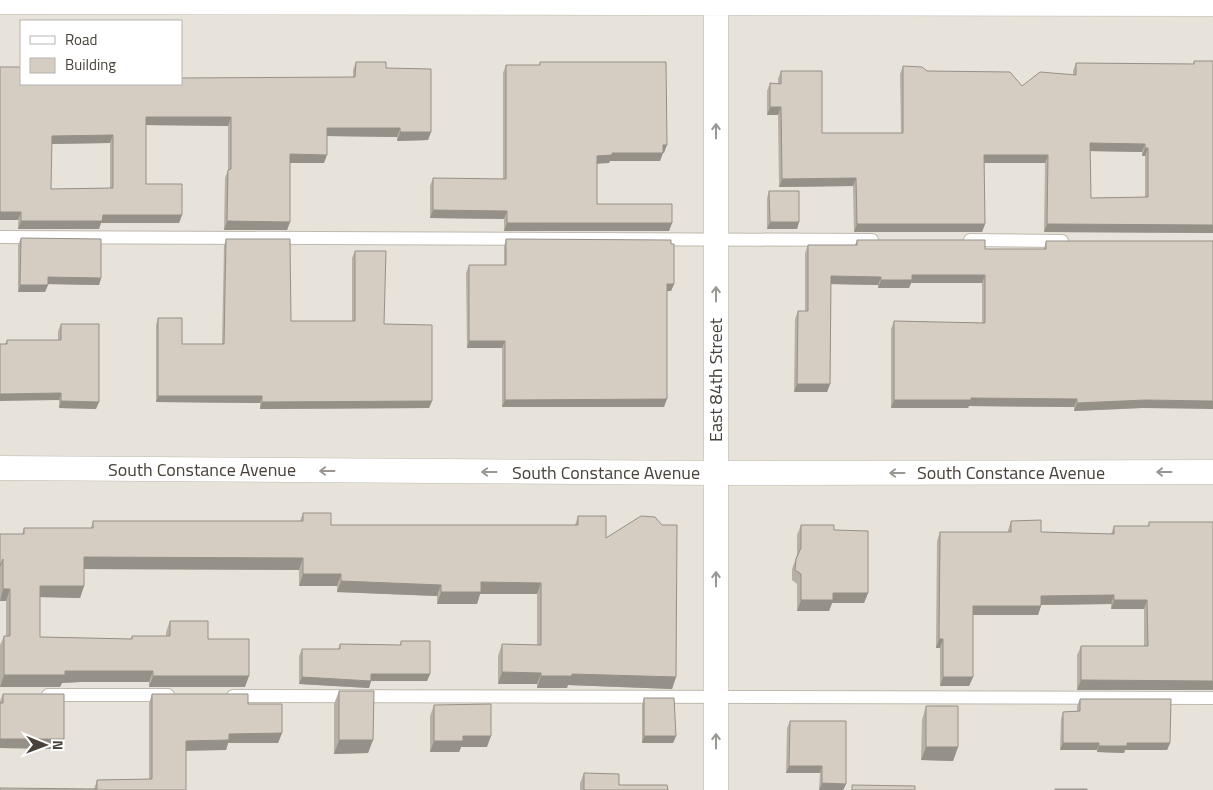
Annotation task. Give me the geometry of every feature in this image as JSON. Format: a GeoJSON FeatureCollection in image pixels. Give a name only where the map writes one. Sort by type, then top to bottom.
{"type":"FeatureCollection","features":[{"type":"Feature","properties":{"kind":"street"},"geometry":{"type":"LineString","coordinates":[[0,2],[1179,2],[1213,4]]}},
{"type":"Feature","properties":{"kind":"street","name":"East 84th Street"},"geometry":{"type":"LineString","coordinates":[[716,2],[716,790]]}},
{"type":"Feature","properties":{"kind":"street","name":"South Constance Avenue"},"geometry":{"type":"LineString","coordinates":[[0,468],[716,473],[1213,472]]}},
{"type":"Feature","properties":{"kind":"lane"},"geometry":{"type":"LineString","coordinates":[[0,237],[888,240]]}},
{"type":"Feature","properties":{"kind":"lane"},"geometry":{"type":"LineString","coordinates":[[957,240],[1075,241]]}},
{"type":"Feature","properties":{"kind":"lane"},"geometry":{"type":"LineString","coordinates":[[40,695],[178,696]]}},
{"type":"Feature","properties":{"kind":"lane"},"geometry":{"type":"LineString","coordinates":[[217,696],[1213,698]]}},
{"type":"Feature","properties":{"kind":"shaded area"},"geometry":{"type":"Polygon","coordinates":[[[0,0],[1213,0],[1213,790],[0,790],[0,0]]]}},
{"type":"Feature","properties":{"kind":"building"},"geometry":{"type":"Polygon","coordinates":[[[1194,61],[1213,61],[1213,225],[1047,224],[1048,155],[984,155],[985,224],[857,224],[856,178],[782,179],[781,107],[770,107],[770,83],[781,84],[781,71],[822,71],[822,133],[903,133],[903,66],[922,67],[927,71],[1010,72],[1022,86],[1040,72],[1076,75],[1076,63],[1194,64],[1194,61]],[[1090,143],[1091,198],[1148,197],[1148,148],[1145,148],[1145,144],[1090,143]]]}},
{"type":"Feature","properties":{"kind":"building"},"geometry":{"type":"Polygon","coordinates":[[[356,62],[386,62],[386,68],[431,69],[431,132],[400,132],[400,128],[327,128],[327,155],[290,154],[290,222],[227,221],[228,170],[231,169],[231,117],[146,117],[146,184],[182,184],[182,215],[103,215],[102,221],[21,221],[21,212],[0,212],[0,67],[20,67],[20,85],[182,85],[182,78],[355,77],[356,62]],[[113,135],[52,136],[51,189],[113,188],[113,135]]]}},
{"type":"Feature","properties":{"kind":"building"},"geometry":{"type":"Polygon","coordinates":[[[540,62],[666,62],[667,145],[663,145],[663,153],[612,153],[612,155],[597,156],[597,204],[672,204],[672,223],[507,223],[507,211],[433,210],[433,178],[506,179],[506,65],[540,65],[540,62]]]}},
{"type":"Feature","properties":{"kind":"building"},"geometry":{"type":"Polygon","coordinates":[[[769,191],[799,191],[799,222],[770,222],[769,191]]]}},
{"type":"Feature","properties":{"kind":"building"},"geometry":{"type":"Polygon","coordinates":[[[21,238],[101,239],[101,278],[48,277],[48,285],[20,285],[21,238]]]}},
{"type":"Feature","properties":{"kind":"building"},"geometry":{"type":"Polygon","coordinates":[[[226,239],[290,239],[291,321],[355,321],[355,251],[386,251],[384,324],[432,325],[432,401],[262,402],[262,396],[158,396],[158,318],[182,318],[182,344],[224,344],[226,239]]]}},
{"type":"Feature","properties":{"kind":"building"},"geometry":{"type":"Polygon","coordinates":[[[506,239],[671,240],[671,244],[674,244],[674,284],[667,284],[667,399],[505,400],[505,341],[469,341],[469,265],[506,265],[506,239]]]}},
{"type":"Feature","properties":{"kind":"building"},"geometry":{"type":"Polygon","coordinates":[[[857,240],[985,240],[985,249],[1046,249],[1046,241],[1213,241],[1213,401],[1145,400],[1077,403],[1077,399],[971,398],[971,400],[894,400],[894,321],[985,323],[985,275],[912,275],[912,280],[881,280],[881,277],[831,276],[830,384],[797,384],[798,311],[808,311],[808,245],[857,245],[857,240]]]}},
{"type":"Feature","properties":{"kind":"building"},"geometry":{"type":"Polygon","coordinates":[[[61,324],[99,324],[99,402],[61,401],[61,393],[0,394],[0,344],[7,344],[7,340],[61,340],[61,324]]]}},
{"type":"Feature","properties":{"kind":"building"},"geometry":{"type":"Polygon","coordinates":[[[303,513],[331,513],[331,525],[578,525],[578,516],[606,516],[606,538],[641,516],[655,517],[662,525],[677,525],[676,677],[572,674],[572,676],[541,676],[541,673],[502,672],[502,644],[541,645],[541,583],[481,582],[481,592],[441,592],[441,585],[341,581],[341,574],[303,574],[303,558],[84,557],[84,586],[40,586],[40,637],[132,639],[132,636],[170,636],[170,621],[208,621],[208,639],[249,639],[249,676],[153,676],[153,671],[65,671],[65,675],[4,675],[4,636],[10,636],[10,589],[3,589],[3,559],[0,566],[0,534],[24,534],[24,528],[93,528],[93,521],[303,521],[303,513]]]}},
{"type":"Feature","properties":{"kind":"building"},"geometry":{"type":"Polygon","coordinates":[[[1041,520],[1041,532],[1114,534],[1114,526],[1149,526],[1149,522],[1213,522],[1213,681],[1081,680],[1081,646],[1148,646],[1147,600],[1114,600],[1114,595],[1041,596],[1041,606],[973,606],[973,677],[943,677],[943,639],[939,639],[940,532],[1011,532],[1011,521],[1041,520]]]}},
{"type":"Feature","properties":{"kind":"building"},"geometry":{"type":"Polygon","coordinates":[[[801,525],[834,525],[834,530],[868,531],[868,593],[833,593],[833,600],[801,600],[801,574],[795,570],[796,559],[801,548],[801,525]]]}},
{"type":"Feature","properties":{"kind":"building"},"geometry":{"type":"Polygon","coordinates":[[[401,641],[430,641],[430,674],[371,674],[371,681],[302,677],[302,649],[340,649],[340,644],[401,645],[401,641]]]}},
{"type":"Feature","properties":{"kind":"building"},"geometry":{"type":"Polygon","coordinates":[[[339,691],[374,691],[373,740],[339,740],[339,691]]]}},
{"type":"Feature","properties":{"kind":"building"},"geometry":{"type":"Polygon","coordinates":[[[3,694],[64,694],[64,739],[0,739],[0,703],[3,703],[3,694]]]}},
{"type":"Feature","properties":{"kind":"building"},"geometry":{"type":"Polygon","coordinates":[[[152,694],[248,694],[248,704],[282,704],[282,733],[229,734],[229,740],[186,741],[186,790],[0,790],[0,788],[97,789],[97,780],[152,779],[152,694]]]}},
{"type":"Feature","properties":{"kind":"building"},"geometry":{"type":"Polygon","coordinates":[[[644,698],[674,698],[676,736],[644,736],[644,698]]]}},
{"type":"Feature","properties":{"kind":"building"},"geometry":{"type":"Polygon","coordinates":[[[1080,699],[1171,699],[1170,743],[1127,743],[1127,746],[1099,746],[1099,743],[1063,743],[1063,712],[1080,711],[1080,699]]]}},
{"type":"Feature","properties":{"kind":"building"},"geometry":{"type":"Polygon","coordinates":[[[491,704],[491,736],[463,736],[463,741],[434,741],[434,705],[491,704]]]}},
{"type":"Feature","properties":{"kind":"building"},"geometry":{"type":"Polygon","coordinates":[[[926,706],[958,706],[958,747],[926,747],[926,706]]]}},
{"type":"Feature","properties":{"kind":"building"},"geometry":{"type":"Polygon","coordinates":[[[790,721],[846,721],[846,784],[822,783],[822,766],[789,766],[790,721]]]}},
{"type":"Feature","properties":{"kind":"building"},"geometry":{"type":"Polygon","coordinates":[[[584,773],[619,774],[619,785],[667,785],[668,790],[584,790],[584,773]]]}},
{"type":"Feature","properties":{"kind":"building"},"geometry":{"type":"Polygon","coordinates":[[[852,785],[915,786],[915,790],[852,790],[852,785]]]}},
{"type":"Feature","properties":{"kind":"building"},"geometry":{"type":"Polygon","coordinates":[[[1087,789],[1087,790],[1055,790],[1087,789]]]}}]}
